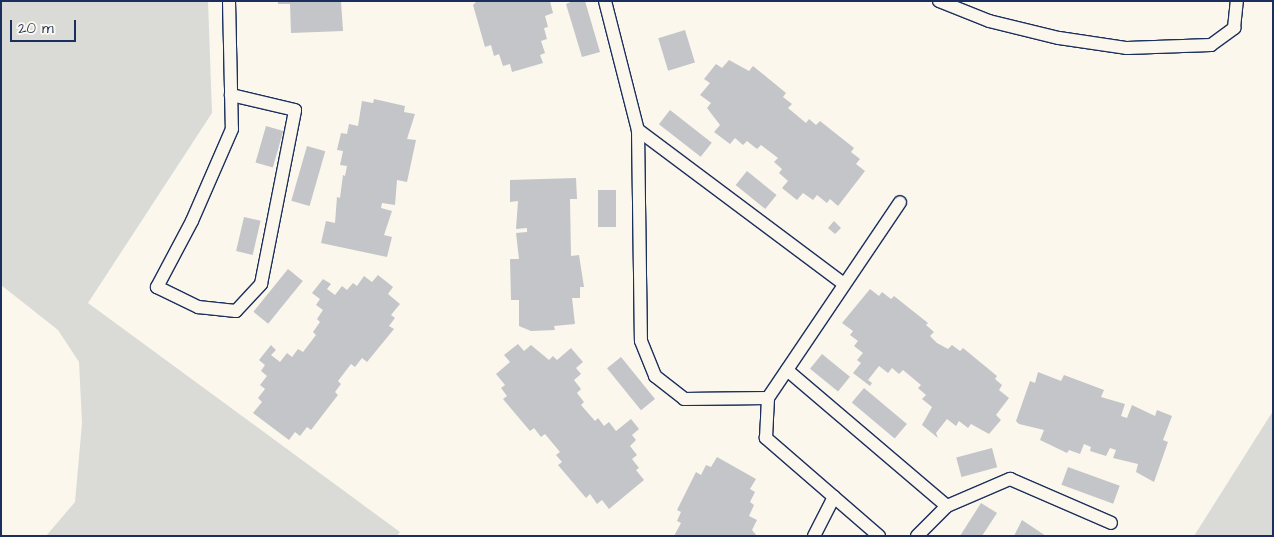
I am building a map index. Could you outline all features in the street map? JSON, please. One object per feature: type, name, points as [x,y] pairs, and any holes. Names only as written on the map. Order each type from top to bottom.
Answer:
[{"type":"lane","points":[[229,1],[232,129],[192,221],[157,287],[198,307],[236,311],[261,284],[295,110],[232,95]]},
{"type":"lane","points":[[604,1],[638,130],[641,341],[655,376],[684,399],[768,398]]},
{"type":"lane","points":[[939,1],[989,22],[1059,38],[1127,48],[1211,45],[1234,28],[1236,1]]},
{"type":"lane","points":[[638,130],[844,284]]},
{"type":"lane","points":[[879,536],[766,438],[768,398],[900,202]]},
{"type":"lane","points":[[787,370],[947,506]]},
{"type":"lane","points":[[917,536],[947,506],[1010,479],[1110,523]]},
{"type":"lane","points":[[814,536],[834,497]]},
{"type":"shaded area","points":[[1,1],[208,1],[212,113],[88,303],[400,532],[397,536],[46,536],[75,502],[82,423],[79,362],[58,330],[1,285]]},
{"type":"shaded area","points":[[1273,411],[1273,536],[1194,536]]},
{"type":"building","points":[[278,1],[341,1],[343,31],[291,33],[290,4],[278,4]]},
{"type":"building","points":[[477,1],[550,1],[553,13],[545,16],[548,27],[544,28],[547,39],[541,41],[545,53],[540,55],[543,63],[512,72],[510,64],[503,66],[499,54],[494,56],[491,45],[485,47],[473,5]]},
{"type":"building","points":[[573,1],[585,1],[600,52],[582,57],[566,4]]},
{"type":"building","points":[[685,30],[695,63],[668,71],[658,38]]},
{"type":"building","points":[[729,60],[749,71],[753,66],[786,93],[783,97],[792,104],[788,108],[806,123],[809,119],[816,125],[820,121],[854,148],[851,152],[860,159],[856,164],[865,171],[838,206],[830,199],[827,203],[817,195],[813,200],[803,193],[797,200],[782,188],[788,181],[779,173],[782,169],[774,162],[778,158],[761,145],[757,149],[747,141],[743,145],[735,138],[730,144],[714,132],[720,125],[707,108],[711,103],[700,95],[710,83],[704,79],[716,64],[722,68]]},
{"type":"building","points":[[374,99],[405,106],[404,112],[415,114],[407,139],[416,140],[407,182],[397,180],[395,205],[382,203],[381,208],[392,211],[384,235],[392,237],[387,257],[321,243],[326,221],[335,223],[337,197],[340,198],[343,175],[345,176],[347,166],[340,165],[343,151],[337,150],[341,133],[347,134],[349,124],[358,126],[362,101],[373,103]]},
{"type":"building","points":[[670,110],[712,143],[701,157],[659,124]]},
{"type":"building","points":[[266,126],[283,131],[273,167],[256,163]]},
{"type":"building","points":[[307,146],[325,151],[310,206],[291,201]]},
{"type":"building","points":[[747,171],[777,195],[765,209],[736,185]]},
{"type":"building","points":[[576,178],[577,199],[570,199],[571,256],[579,255],[584,287],[580,287],[580,298],[572,298],[575,324],[554,326],[555,330],[531,331],[519,326],[519,300],[511,300],[510,259],[519,259],[516,233],[527,232],[527,228],[516,229],[518,201],[510,202],[510,180]]},
{"type":"building","points":[[598,190],[616,190],[616,227],[598,227]]},
{"type":"building","points":[[244,217],[261,221],[253,255],[236,251]]},
{"type":"building","points":[[834,221],[841,228],[835,234],[828,228]]},
{"type":"building","points":[[288,269],[303,281],[268,324],[253,312]]},
{"type":"building","points":[[378,275],[393,287],[388,294],[400,304],[391,315],[395,318],[389,326],[394,329],[367,362],[362,358],[355,367],[351,364],[338,381],[341,384],[335,392],[338,395],[311,430],[307,427],[300,436],[295,432],[289,440],[253,413],[262,402],[258,398],[265,389],[260,385],[267,376],[261,371],[265,365],[259,360],[271,345],[276,350],[271,355],[280,362],[287,353],[292,357],[298,349],[303,352],[316,335],[313,332],[320,322],[317,319],[323,310],[316,305],[320,299],[312,293],[323,279],[331,284],[327,289],[335,295],[342,286],[347,290],[353,283],[357,286],[364,276],[372,282]]},
{"type":"building","points":[[870,289],[879,296],[882,292],[891,299],[894,296],[928,323],[926,325],[934,332],[930,336],[937,343],[948,349],[952,345],[960,351],[963,348],[997,376],[995,379],[1002,385],[999,390],[1009,398],[996,415],[1001,420],[989,434],[971,424],[968,428],[959,421],[956,426],[947,419],[936,433],[938,438],[922,425],[932,407],[922,399],[926,395],[918,388],[921,385],[903,370],[899,374],[892,368],[888,373],[879,366],[868,380],[872,383],[870,386],[853,373],[861,363],[857,360],[863,353],[854,346],[858,341],[850,335],[853,331],[842,323]]},
{"type":"building","points":[[518,344],[524,351],[531,345],[549,360],[553,356],[557,360],[571,348],[583,362],[576,368],[581,374],[574,380],[581,389],[577,393],[584,402],[581,405],[595,421],[598,418],[604,426],[609,422],[616,431],[631,419],[639,429],[632,435],[636,440],[630,446],[637,455],[632,459],[639,468],[636,470],[644,480],[609,509],[602,500],[597,504],[590,494],[586,498],[558,465],[562,462],[556,455],[560,452],[545,434],[541,437],[534,428],[530,431],[503,399],[507,396],[501,388],[505,385],[496,374],[510,362],[504,355]]},
{"type":"building","points":[[822,354],[850,377],[838,391],[810,369]]},
{"type":"building","points":[[621,357],[655,399],[641,410],[607,368]]},
{"type":"building","points":[[1038,372],[1061,381],[1064,375],[1104,390],[1101,397],[1125,404],[1121,416],[1127,418],[1132,405],[1155,416],[1157,410],[1172,416],[1163,440],[1168,442],[1154,482],[1136,472],[1138,464],[1113,458],[1116,450],[1110,448],[1106,456],[1090,451],[1091,447],[1084,444],[1080,454],[1069,450],[1067,453],[1040,440],[1044,430],[1019,424],[1016,421],[1030,381],[1035,383]]},
{"type":"building","points":[[864,388],[907,424],[895,439],[852,403]]},
{"type":"building","points":[[992,448],[997,467],[961,477],[956,458]]},
{"type":"building","points":[[717,457],[756,479],[750,489],[755,492],[750,502],[754,505],[749,516],[757,520],[752,530],[757,536],[674,536],[681,523],[677,521],[681,512],[677,510],[696,472],[701,475],[706,465],[711,467]]},
{"type":"building","points":[[1068,467],[1120,486],[1113,504],[1062,485]]},
{"type":"building","points":[[981,503],[997,513],[982,536],[960,536]]},
{"type":"building","points":[[1022,520],[1046,536],[1014,536]]}]
